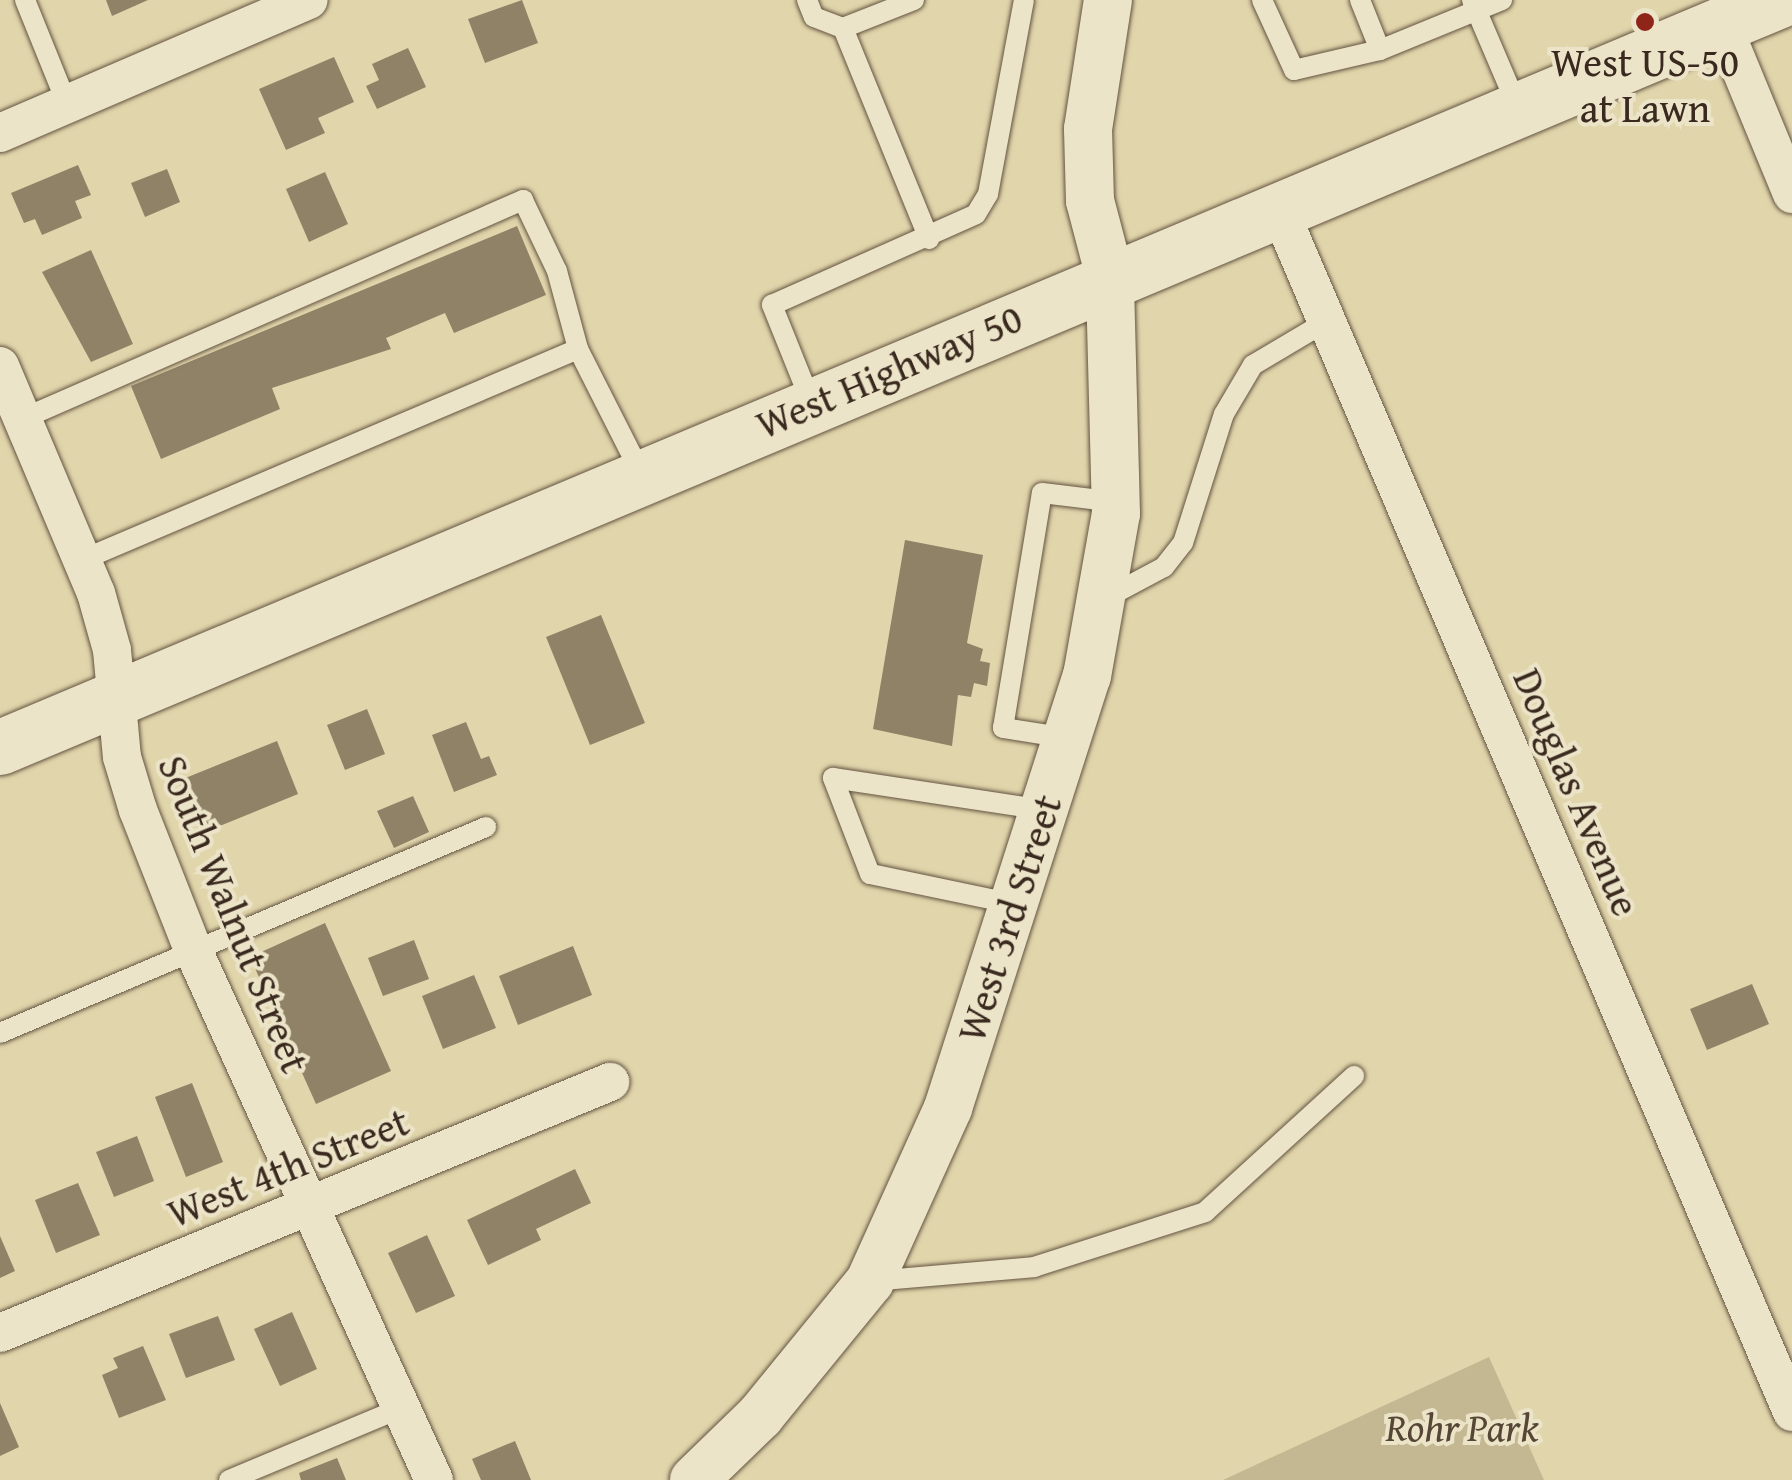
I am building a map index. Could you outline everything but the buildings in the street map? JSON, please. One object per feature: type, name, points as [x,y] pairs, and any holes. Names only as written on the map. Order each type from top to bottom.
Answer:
[{"type":"main road","name":"West Highway 50","points":[[0,747],[1278,206],[1780,0]]},
{"type":"street","points":[[0,132],[309,0]]},
{"type":"street","name":"West 3rd Street","points":[[694,1480],[760,1416],[870,1281],[948,1108],[1067,738],[1104,600],[1116,502],[1110,277],[1090,201],[1088,128],[1108,0]]},
{"type":"street","points":[[1722,24],[1792,194]]},
{"type":"street","name":"Douglas Avenue","points":[[1278,206],[1792,1412]]},
{"type":"street","name":"South Walnut Street","points":[[0,366],[82,560],[112,650],[122,757],[194,952],[434,1480]]},
{"type":"street","name":"West 4th Street","points":[[0,1333],[610,1082]]},
{"type":"lane","points":[[25,0],[67,104]]},
{"type":"lane","points":[[807,0],[814,17],[844,28],[914,0]]},
{"type":"lane","points":[[812,404],[772,305],[962,224],[988,194],[1024,0]]},
{"type":"lane","points":[[1262,0],[1294,70],[1380,50],[1474,4],[1502,0]]},
{"type":"lane","points":[[1360,0],[1380,50]]},
{"type":"lane","points":[[1474,4],[1518,108]]},
{"type":"lane","points":[[844,28],[929,238]]},
{"type":"lane","points":[[22,419],[523,200],[557,271],[578,349],[643,476]]},
{"type":"lane","points":[[1104,600],[1164,567],[1183,543],[1224,414],[1254,365],[1328,321]]},
{"type":"lane","points":[[82,560],[578,349]]},
{"type":"lane","points":[[1067,738],[1003,728],[1042,493],[1116,502]]},
{"type":"lane","points":[[1014,904],[870,874],[833,778],[1044,810]]},
{"type":"lane","points":[[0,1033],[486,827]]},
{"type":"lane","points":[[870,1281],[1034,1267],[1205,1212],[1354,1076]]},
{"type":"lane","points":[[229,1480],[401,1408]]},
{"type":"green space","name":"Rohr Park","points":[[1489,1357],[1544,1480],[1223,1480]]},
{"type":"place","name":"West US-50 at Lawn","points":[[1645,22]]}]
